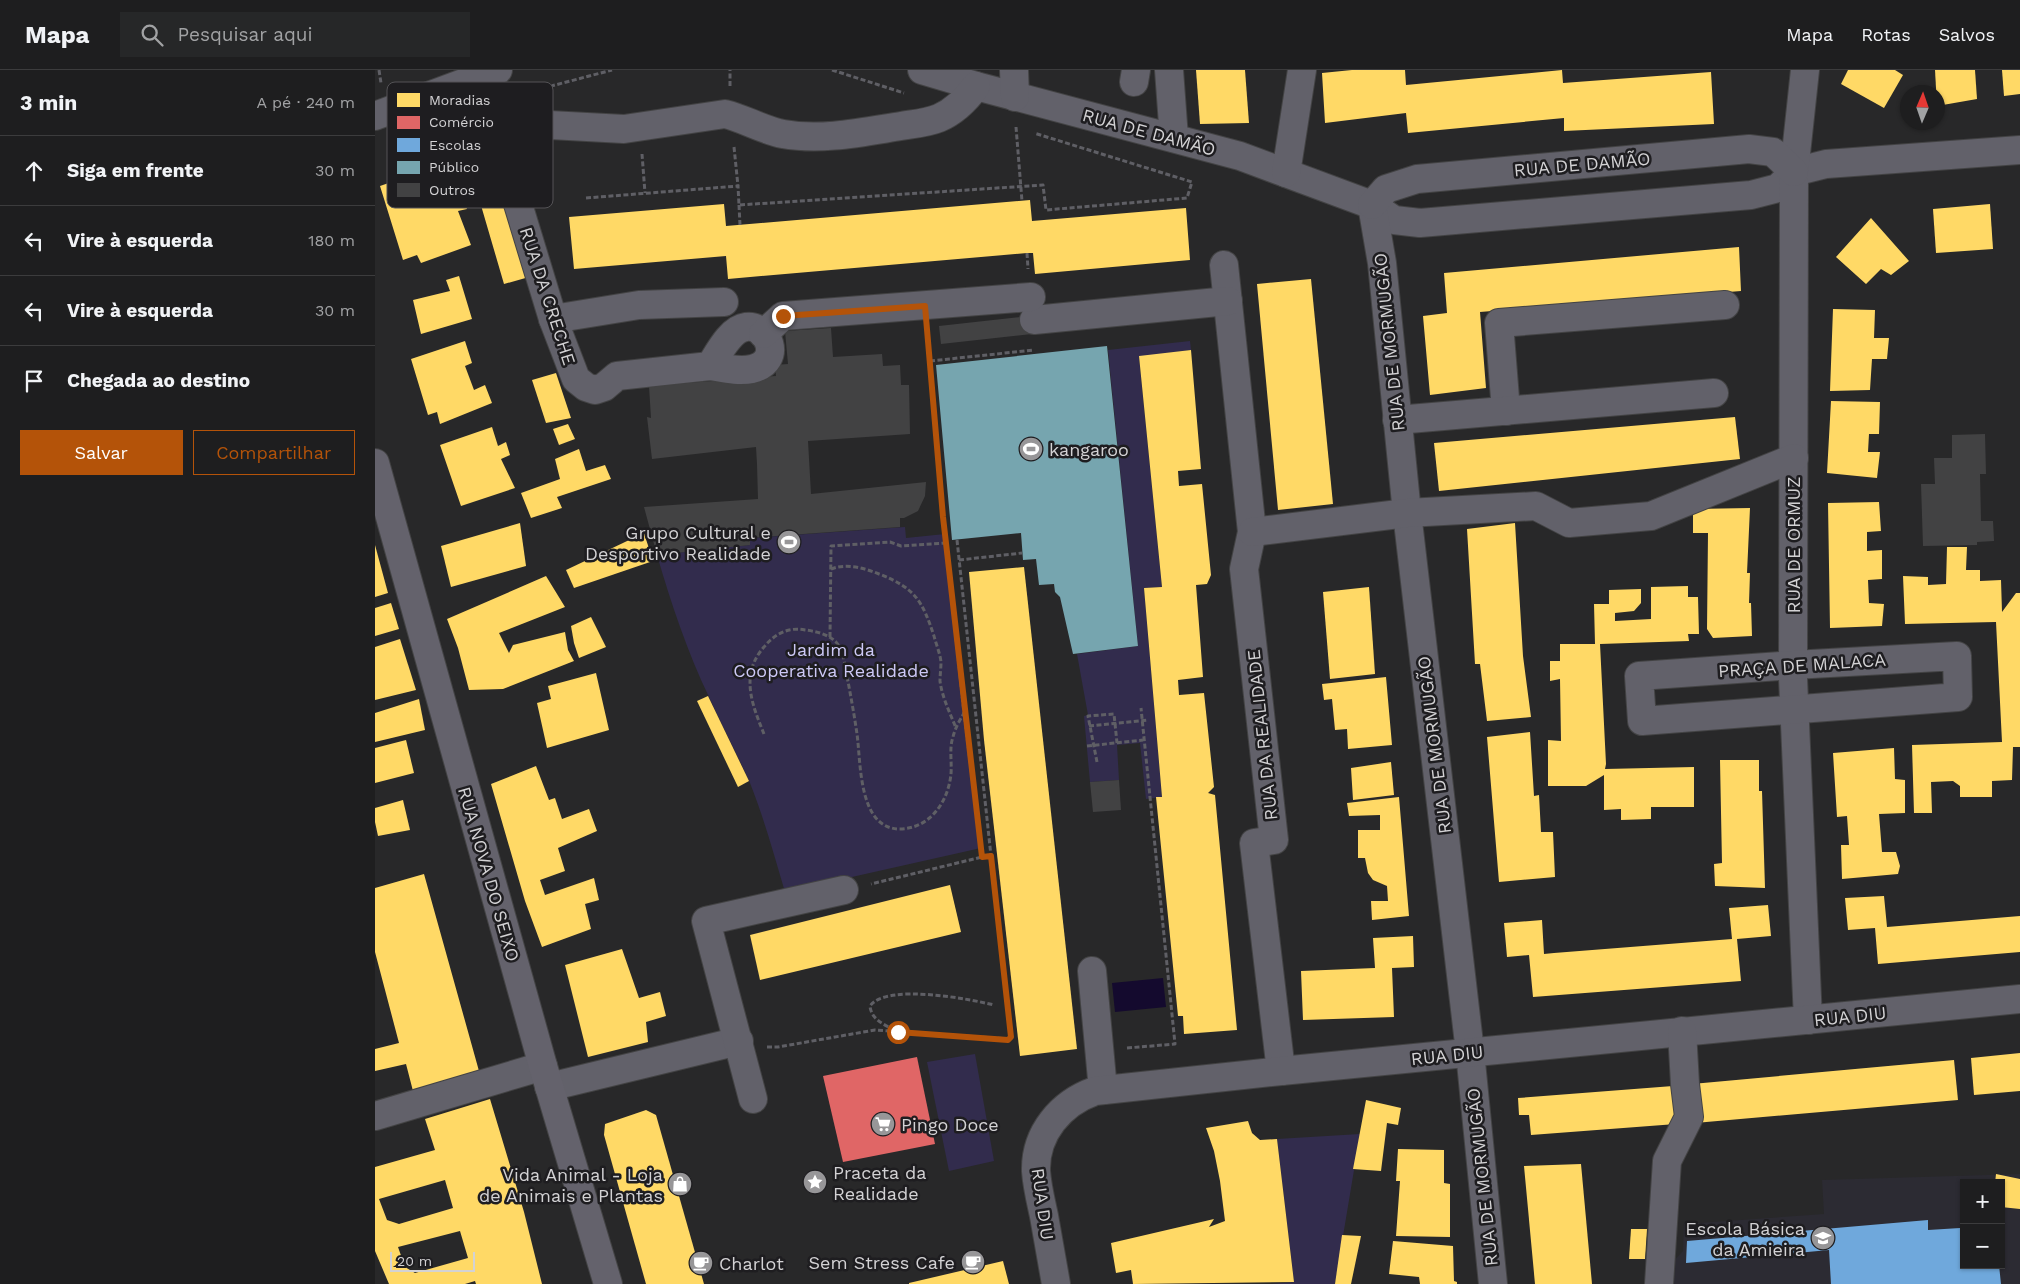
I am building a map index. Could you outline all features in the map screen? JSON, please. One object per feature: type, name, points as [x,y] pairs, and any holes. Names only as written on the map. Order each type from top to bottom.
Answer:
[{"type":"main road","name":"RUA NOVA DO SEIXO","points":[[375,463],[546,1077],[608,1284]]},
{"type":"street","name":"RUA DE DAMÃO","points":[[922,70],[1015,97],[1240,156],[1372,206],[1394,220],[1429,222],[1751,195],[1778,188],[1794,172],[1826,164],[2020,150]]},
{"type":"street","points":[[1014,70],[1015,97]]},
{"type":"street","points":[[1169,70],[1174,138]]},
{"type":"street","points":[[1286,173],[1302,70]]},
{"type":"street","name":"RUA DE ORMUZ","points":[[1805,70],[1794,172],[1793,665],[1808,1020]]},
{"type":"street","points":[[553,114],[597,129],[639,128],[714,116],[730,116],[745,119],[770,131],[819,136],[866,132],[939,118],[966,101],[976,86]]},
{"type":"street","name":"RUA DE DAMÃO","points":[[1372,206],[1387,189],[1417,179],[1749,149],[1773,152],[1794,172]]},
{"type":"street","name":"RUA DE MORMUGÃO","points":[[1372,206],[1382,263],[1407,513],[1470,1052],[1493,1284]]},
{"type":"street","name":"RUA DA CRECHE","points":[[522,208],[553,319],[576,379],[586,388],[595,390],[604,387],[617,376],[710,366],[739,370],[751,369],[762,365],[768,357],[771,348],[769,340],[763,334]]},
{"type":"street","name":"RUA DA REALIDADE","points":[[1224,265],[1252,532],[1244,569],[1274,840],[1254,843],[1281,1071]]},
{"type":"street","points":[[710,366],[735,332],[746,327],[754,328],[763,334],[783,316],[925,306],[1032,308],[1228,301]]},
{"type":"street","points":[[553,319],[639,305],[681,302],[724,302]]},
{"type":"street","points":[[1506,411],[1499,323],[1725,305]]},
{"type":"street","points":[[1397,420],[1714,393]]},
{"type":"street","points":[[1252,532],[1407,513],[1536,506],[1569,523],[1651,516],[1794,458]]},
{"type":"street","name":"PRAÇA DE MALACA","points":[[1957,656],[1958,697],[1794,710],[1642,721],[1639,676],[1957,656]]},
{"type":"street","points":[[753,1099],[706,921],[844,890]]},
{"type":"street","points":[[1092,971],[1103,1090]]},
{"type":"street","name":"RUA DIU","points":[[1056,1284],[1036,1173],[1039,1149],[1049,1126],[1066,1106],[1079,1097],[1103,1090],[1281,1071],[2020,999]]},
{"type":"street","points":[[1659,1284],[1667,1161],[1689,1117],[1682,1031]]},
{"type":"street","points":[[375,1116],[546,1077],[739,1041]]},
{"type":"path","points":[[379,70],[382,84]]},
{"type":"path","points":[[553,86],[612,70]]},
{"type":"path","points":[[730,116],[738,186],[740,225]]},
{"type":"path","points":[[639,128],[645,193]]},
{"type":"path","points":[[1016,128],[1022,201]]},
{"type":"path","points":[[739,205],[1043,184],[1047,210],[1187,198],[1192,182]]},
{"type":"path","points":[[586,198],[738,186]]},
{"type":"path","points":[[925,306],[946,543],[982,857]]},
{"type":"path","points":[[739,1041],[764,1047],[778,1047],[875,1030],[1008,1040],[1011,1038],[957,540]]},
{"type":"path","points":[[830,638],[831,546],[890,542],[901,546],[946,543]]},
{"type":"path","points":[[959,560],[1022,553]]},
{"type":"path","points":[[831,569],[843,566],[866,569],[897,581],[907,587],[915,596],[925,612],[938,649],[941,661],[940,681],[956,728]]},
{"type":"path","points":[[764,734],[752,705],[750,688],[753,666],[759,653],[773,637],[789,630],[802,629],[830,638],[841,650],[847,677],[863,790],[869,806],[881,824],[898,829],[924,823],[935,813],[943,800],[949,783],[952,738],[964,713]]},
{"type":"path","points":[[1099,1050],[1175,1044],[1141,708]]},
{"type":"path","points":[[1097,762],[1088,716],[1114,714],[1117,743]]},
{"type":"path","points":[[1089,726],[1148,720]]},
{"type":"path","points":[[1087,746],[1143,740]]},
{"type":"path","points":[[844,890],[991,856]]},
{"type":"path","points":[[898,1032],[876,1019],[870,1009],[874,1002],[890,996],[926,994],[962,997],[994,1004]]},
{"type":"shaded area","points":[[1163,978],[1166,1007],[1115,1012],[1112,983]]},
{"type":"shaded area","name":"Escola Básica da Amieira","points":[[2020,1174],[2020,1284],[1669,1284],[1670,1265],[1683,1251],[1684,1224],[1824,1214],[1822,1180]]},
{"type":"green space","points":[[1190,341],[1191,350],[1139,357],[1162,587],[1144,588],[1162,797],[1146,799],[1140,743],[1117,745],[1119,780],[1090,782],[1084,716],[1088,715],[1077,654],[1138,646],[1108,350]]},
{"type":"green space","name":"Jardim da Cooperativa Realidade","points":[[905,527],[906,538],[945,534],[981,848],[785,892],[755,796],[687,645],[657,555],[750,545],[750,538]]},
{"type":"green space","points":[[975,1054],[994,1161],[949,1171],[927,1062]]},
{"type":"green space","points":[[1360,1134],[1335,1284],[1271,1284],[1294,1282],[1277,1139]]},
{"type":"building: Moradias","points":[[1196,70],[1245,70],[1249,123],[1200,124]]},
{"type":"building: Moradias","points":[[1352,70],[1405,70],[1406,85],[1562,70],[1563,83],[1711,72],[1714,124],[1564,131],[1564,118],[1408,133],[1406,113],[1325,123],[1322,73]]},
{"type":"building: Moradias","points":[[1848,70],[1895,70],[1903,75],[1884,108],[1841,84]]},
{"type":"building: Moradias","points":[[1935,70],[1975,70],[1977,99],[1945,105],[1945,85],[1936,85]]},
{"type":"building: Moradias","points":[[2002,70],[2020,70],[2020,94],[2004,96]]},
{"type":"building: Moradias","points":[[387,184],[387,208],[467,208],[458,211],[471,245],[421,263],[417,255],[403,260],[380,186]]},
{"type":"building: Moradias","points":[[1030,200],[1032,221],[1186,208],[1190,260],[1035,274],[1033,253],[1027,253],[728,279],[726,256],[574,269],[569,217],[724,204],[726,226]]},
{"type":"building: Moradias","points":[[1990,204],[1993,249],[1936,253],[1933,209]]},
{"type":"building: Moradias","points":[[482,208],[510,208],[529,277],[504,284]]},
{"type":"building: Moradias","points":[[1871,218],[1909,261],[1891,275],[1881,269],[1866,284],[1836,257]]},
{"type":"building: Moradias","points":[[1739,247],[1741,291],[1480,312],[1486,388],[1430,395],[1423,316],[1447,313],[1444,273]]},
{"type":"building: Moradias","points":[[459,276],[472,319],[421,334],[413,300],[450,291],[446,280]]},
{"type":"building: Moradias","points":[[1311,279],[1333,504],[1278,510],[1257,284]]},
{"type":"building: Moradias","points":[[1833,309],[1875,310],[1874,338],[1889,338],[1887,359],[1872,359],[1870,390],[1830,391]]},
{"type":"building: Moradias","points":[[465,341],[472,363],[465,366],[474,390],[485,385],[492,403],[440,424],[437,412],[428,415],[411,359]]},
{"type":"building: Moradias","points":[[1191,350],[1201,469],[1178,471],[1179,486],[1202,484],[1211,575],[1207,584],[1196,585],[1203,677],[1178,680],[1179,695],[1204,693],[1214,787],[1208,793],[1215,795],[1237,1030],[1184,1034],[1183,1016],[1178,1016],[1156,797],[1162,797],[1144,588],[1162,587],[1139,356]]},
{"type":"building: Moradias","points":[[556,373],[571,418],[546,423],[532,380]]},
{"type":"building: Moradias","points":[[1831,401],[1880,402],[1879,434],[1869,434],[1868,452],[1880,452],[1877,478],[1827,473]]},
{"type":"building: Moradias","points":[[1735,417],[1740,459],[1439,491],[1434,443]]},
{"type":"building: Moradias","points":[[568,424],[575,439],[559,445],[553,429]]},
{"type":"building: Moradias","points":[[492,427],[498,446],[506,442],[510,455],[501,459],[515,488],[461,506],[440,445]]},
{"type":"building: Moradias","points":[[579,449],[586,471],[605,465],[611,479],[557,497],[562,508],[531,518],[521,493],[560,479],[555,459]]},
{"type":"building: Moradias","points":[[1879,502],[1881,531],[1867,532],[1867,551],[1882,550],[1882,579],[1868,580],[1869,603],[1884,604],[1882,626],[1830,628],[1828,503]]},
{"type":"building: Moradias","points":[[1750,508],[1747,573],[1750,573],[1749,603],[1751,603],[1752,636],[1713,638],[1707,629],[1708,533],[1693,533],[1693,509]]},
{"type":"building: Moradias","points":[[520,523],[526,566],[451,587],[441,546]]},
{"type":"building: Moradias","points":[[1515,523],[1523,656],[1531,717],[1487,721],[1480,664],[1475,664],[1467,529]]},
{"type":"building: Moradias","points":[[644,533],[653,561],[574,588],[566,570]]},
{"type":"building: Moradias","points":[[375,545],[388,593],[375,597]]},
{"type":"building: Moradias","points":[[1947,547],[1967,547],[1966,570],[1980,570],[1980,581],[2001,580],[2002,612],[2016,593],[2020,593],[2020,747],[2013,747],[2012,780],[1992,781],[1992,797],[1960,797],[1960,786],[1953,781],[1931,782],[1932,813],[1914,813],[1912,745],[2002,742],[1996,622],[1905,624],[1903,576],[1928,577],[1928,585],[1946,584]]},
{"type":"building: Moradias","points":[[1024,567],[1077,1049],[1020,1056],[984,740],[969,572]]},
{"type":"building: Moradias","points":[[546,576],[565,607],[499,633],[509,653],[513,645],[565,632],[568,650],[574,661],[503,689],[469,690],[458,648],[447,619]]},
{"type":"building: Moradias","points":[[1688,586],[1688,597],[1698,597],[1699,634],[1688,634],[1689,641],[1600,644],[1605,769],[1694,767],[1694,807],[1651,807],[1651,819],[1621,820],[1621,809],[1604,810],[1604,775],[1586,786],[1548,786],[1548,740],[1561,741],[1560,679],[1550,681],[1550,661],[1560,661],[1560,644],[1595,644],[1594,604],[1609,604],[1609,590],[1641,589],[1641,603],[1634,611],[1615,613],[1615,621],[1651,619],[1651,587]]},
{"type":"building: Moradias","points":[[1369,587],[1375,674],[1330,679],[1323,592]]},
{"type":"building: Moradias","points":[[391,603],[399,629],[375,636],[375,608]]},
{"type":"building: Moradias","points":[[591,617],[606,647],[579,658],[571,626]]},
{"type":"building: Moradias","points":[[400,639],[416,690],[375,700],[375,647]]},
{"type":"building: Moradias","points":[[596,673],[609,730],[547,748],[537,703],[551,699],[548,686]]},
{"type":"building: Moradias","points":[[1386,677],[1392,745],[1348,749],[1347,729],[1335,730],[1332,699],[1324,700],[1322,684]]},
{"type":"building: Moradias","points":[[708,696],[749,781],[738,787],[697,701]]},
{"type":"building: Moradias","points":[[419,699],[425,730],[375,742],[375,713]]},
{"type":"building: Moradias","points":[[1530,732],[1534,796],[1539,795],[1541,832],[1553,832],[1555,877],[1499,882],[1487,737]]},
{"type":"building: Moradias","points":[[406,740],[414,773],[375,783],[375,748]]},
{"type":"building: Moradias","points":[[1894,748],[1895,779],[1905,780],[1905,813],[1879,814],[1882,852],[1896,852],[1900,866],[1898,874],[1842,879],[1841,845],[1849,845],[1847,816],[1837,817],[1833,753]]},
{"type":"building: Moradias","points":[[1720,760],[1759,760],[1759,791],[1762,791],[1765,888],[1715,886],[1714,864],[1722,863]]},
{"type":"building: Moradias","points":[[1391,762],[1394,795],[1353,800],[1351,768]]},
{"type":"building: Moradias","points":[[536,766],[549,800],[555,798],[562,819],[589,809],[597,831],[558,848],[565,871],[540,880],[545,895],[594,878],[599,900],[585,904],[591,929],[542,947],[525,901],[491,784]]},
{"type":"building: Moradias","points":[[1399,797],[1409,916],[1372,920],[1371,901],[1388,901],[1387,886],[1373,880],[1368,873],[1365,858],[1358,858],[1358,830],[1380,830],[1380,815],[1349,816],[1347,803]]},
{"type":"building: Moradias","points":[[403,800],[410,830],[378,836],[375,808]]},
{"type":"building: Moradias","points":[[424,874],[479,1071],[413,1091],[406,1064],[375,1071],[375,1049],[399,1043],[375,952],[375,888]]},
{"type":"building: Moradias","points":[[950,885],[961,932],[760,980],[750,935]]},
{"type":"building: Moradias","points":[[1884,896],[1887,927],[2020,916],[2020,952],[1878,964],[1875,928],[1848,930],[1845,898]]},
{"type":"building: Moradias","points":[[1768,905],[1771,936],[1737,939],[1741,981],[1533,997],[1529,955],[1507,957],[1504,923],[1542,920],[1544,954],[1732,939],[1729,908]]},
{"type":"building: Moradias","points":[[1413,936],[1414,967],[1392,968],[1394,1017],[1303,1020],[1301,971],[1375,968],[1373,938]]},
{"type":"building: Moradias","points":[[622,949],[639,998],[660,992],[666,1016],[646,1022],[648,1042],[588,1057],[565,965]]},
{"type":"building: Moradias","points":[[2020,1053],[2020,1091],[1974,1095],[1971,1058]]},
{"type":"building: Moradias","points":[[1954,1060],[1958,1100],[1695,1123],[1692,1084]]},
{"type":"building: Moradias","points":[[1673,1086],[1676,1124],[1531,1135],[1529,1115],[1519,1115],[1518,1098]]},
{"type":"building: Moradias","points":[[490,1099],[524,1212],[542,1284],[476,1284],[475,1281],[465,1284],[389,1284],[375,1251],[375,1167],[435,1150],[425,1119]],"holes":[[[445,1180],[453,1208],[399,1224],[387,1220],[379,1199]],[[460,1231],[468,1258],[415,1273],[405,1267],[398,1247]]]},
{"type":"building: Moradias","points":[[1366,1100],[1401,1108],[1398,1125],[1387,1123],[1381,1171],[1353,1169]]},
{"type":"building: Moradias","points":[[646,1110],[656,1115],[704,1284],[646,1284],[604,1135],[605,1124]]},
{"type":"building: Moradias","points":[[1248,1121],[1252,1133],[1260,1140],[1277,1139],[1294,1282],[1133,1284],[1131,1270],[1116,1273],[1111,1243],[1214,1219],[1209,1227],[1225,1221],[1214,1151],[1206,1128]]},
{"type":"building: Moradias","points":[[1398,1149],[1444,1150],[1444,1183],[1450,1184],[1450,1237],[1396,1236],[1400,1181],[1396,1181]]},
{"type":"building: Moradias","points":[[1581,1164],[1592,1284],[1535,1284],[1524,1166]]},
{"type":"building: Moradias","points":[[1996,1174],[2020,1179],[2020,1209],[2005,1207],[2005,1179],[1995,1179]]},
{"type":"building: Moradias","points":[[1631,1229],[1647,1229],[1645,1259],[1629,1259]]},
{"type":"building: Moradias","points":[[1342,1235],[1361,1236],[1351,1284],[1335,1284]]},
{"type":"building: Moradias","points":[[1393,1241],[1453,1246],[1454,1281],[1457,1284],[1420,1284],[1419,1277],[1389,1274]]},
{"type":"building: Moradias","points":[[1003,1261],[1009,1284],[909,1284],[909,1283]]},
{"type":"building: Comércio","name":"Pingo Doce","points":[[917,1057],[935,1144],[843,1162],[823,1076]]},
{"type":"building: Escolas","points":[[1928,1220],[1928,1230],[1960,1228],[1960,1269],[1999,1269],[2001,1284],[1831,1284],[1829,1250],[1686,1263],[1687,1241]]},
{"type":"building: Público","name":"kangaroo","points":[[1107,346],[1138,646],[1073,654],[1060,597],[1055,592],[1054,584],[1039,585],[1036,559],[1023,560],[1021,533],[952,540],[936,365]]},
{"type":"building: Outros","points":[[1030,316],[1032,334],[941,344],[939,326]]},
{"type":"building: Outros","points":[[831,328],[833,357],[882,354],[883,366],[900,365],[901,385],[909,385],[910,434],[808,441],[811,494],[926,482],[925,496],[918,511],[900,518],[900,527],[750,538],[750,545],[657,555],[644,507],[758,499],[757,464],[756,447],[652,459],[647,417],[651,418],[649,386],[776,376],[775,365],[788,364],[785,331]]},
{"type":"building: Outros","points":[[1985,434],[1986,474],[1980,474],[1981,521],[1993,521],[1994,541],[1977,542],[1977,545],[1923,546],[1921,484],[1935,484],[1934,458],[1952,458],[1952,435]]},
{"type":"building: Outros","points":[[1119,780],[1121,810],[1093,812],[1090,782]]},
{"type":"place","name":"kangaroo","points":[[1031,449]]},
{"type":"place","name":"Grupo Cultural e Desportivo Realidade","points":[[789,542]]},
{"type":"place","name":"Pingo Doce","points":[[883,1124]]},
{"type":"place","name":"Praceta da Realidade","points":[[815,1182]]},
{"type":"place","name":"Vida Animal - Loja de Animais e Plantas","points":[[680,1184]]},
{"type":"place","name":"Escola Básica da Amieira","points":[[1823,1238]]},
{"type":"place","name":"Sem Stress Cafe","points":[[973,1262]]},
{"type":"place","name":"Charlot","points":[[701,1263]]},
{"type":"route","points":[[783,316],[925,306],[943,517],[964,713],[982,857],[991,856],[1011,1037],[1008,1040],[898,1032]]}]
